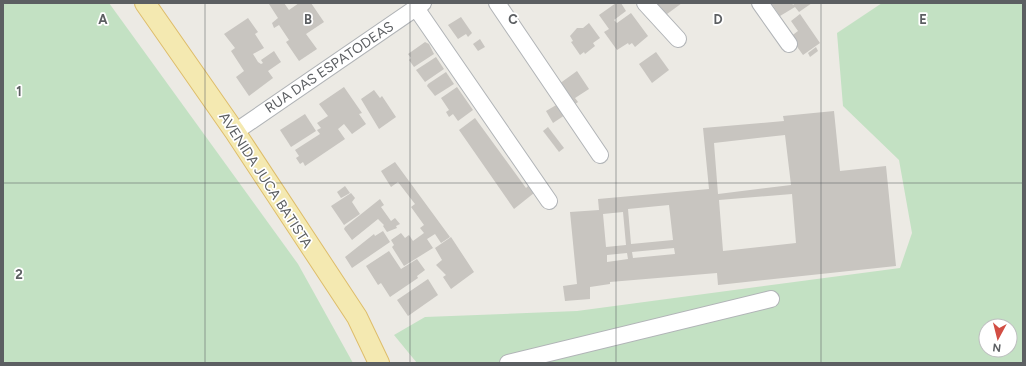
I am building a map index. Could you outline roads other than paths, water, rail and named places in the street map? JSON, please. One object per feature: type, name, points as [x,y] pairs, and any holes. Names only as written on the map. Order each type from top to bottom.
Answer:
[{"type":"main road","name":"AVENIDA JUCA BATISTA","points":[[145,3],[236,132],[357,317],[378,363]]},
{"type":"street","points":[[497,3],[600,155]]},
{"type":"street","points":[[645,3],[678,39]]},
{"type":"street","points":[[760,3],[789,44]]},
{"type":"street","name":"RUA DAS ESPATODEAS","points":[[236,132],[420,6]]},
{"type":"street","points":[[420,6],[549,201]]},
{"type":"street","points":[[508,363],[771,299]]}]
